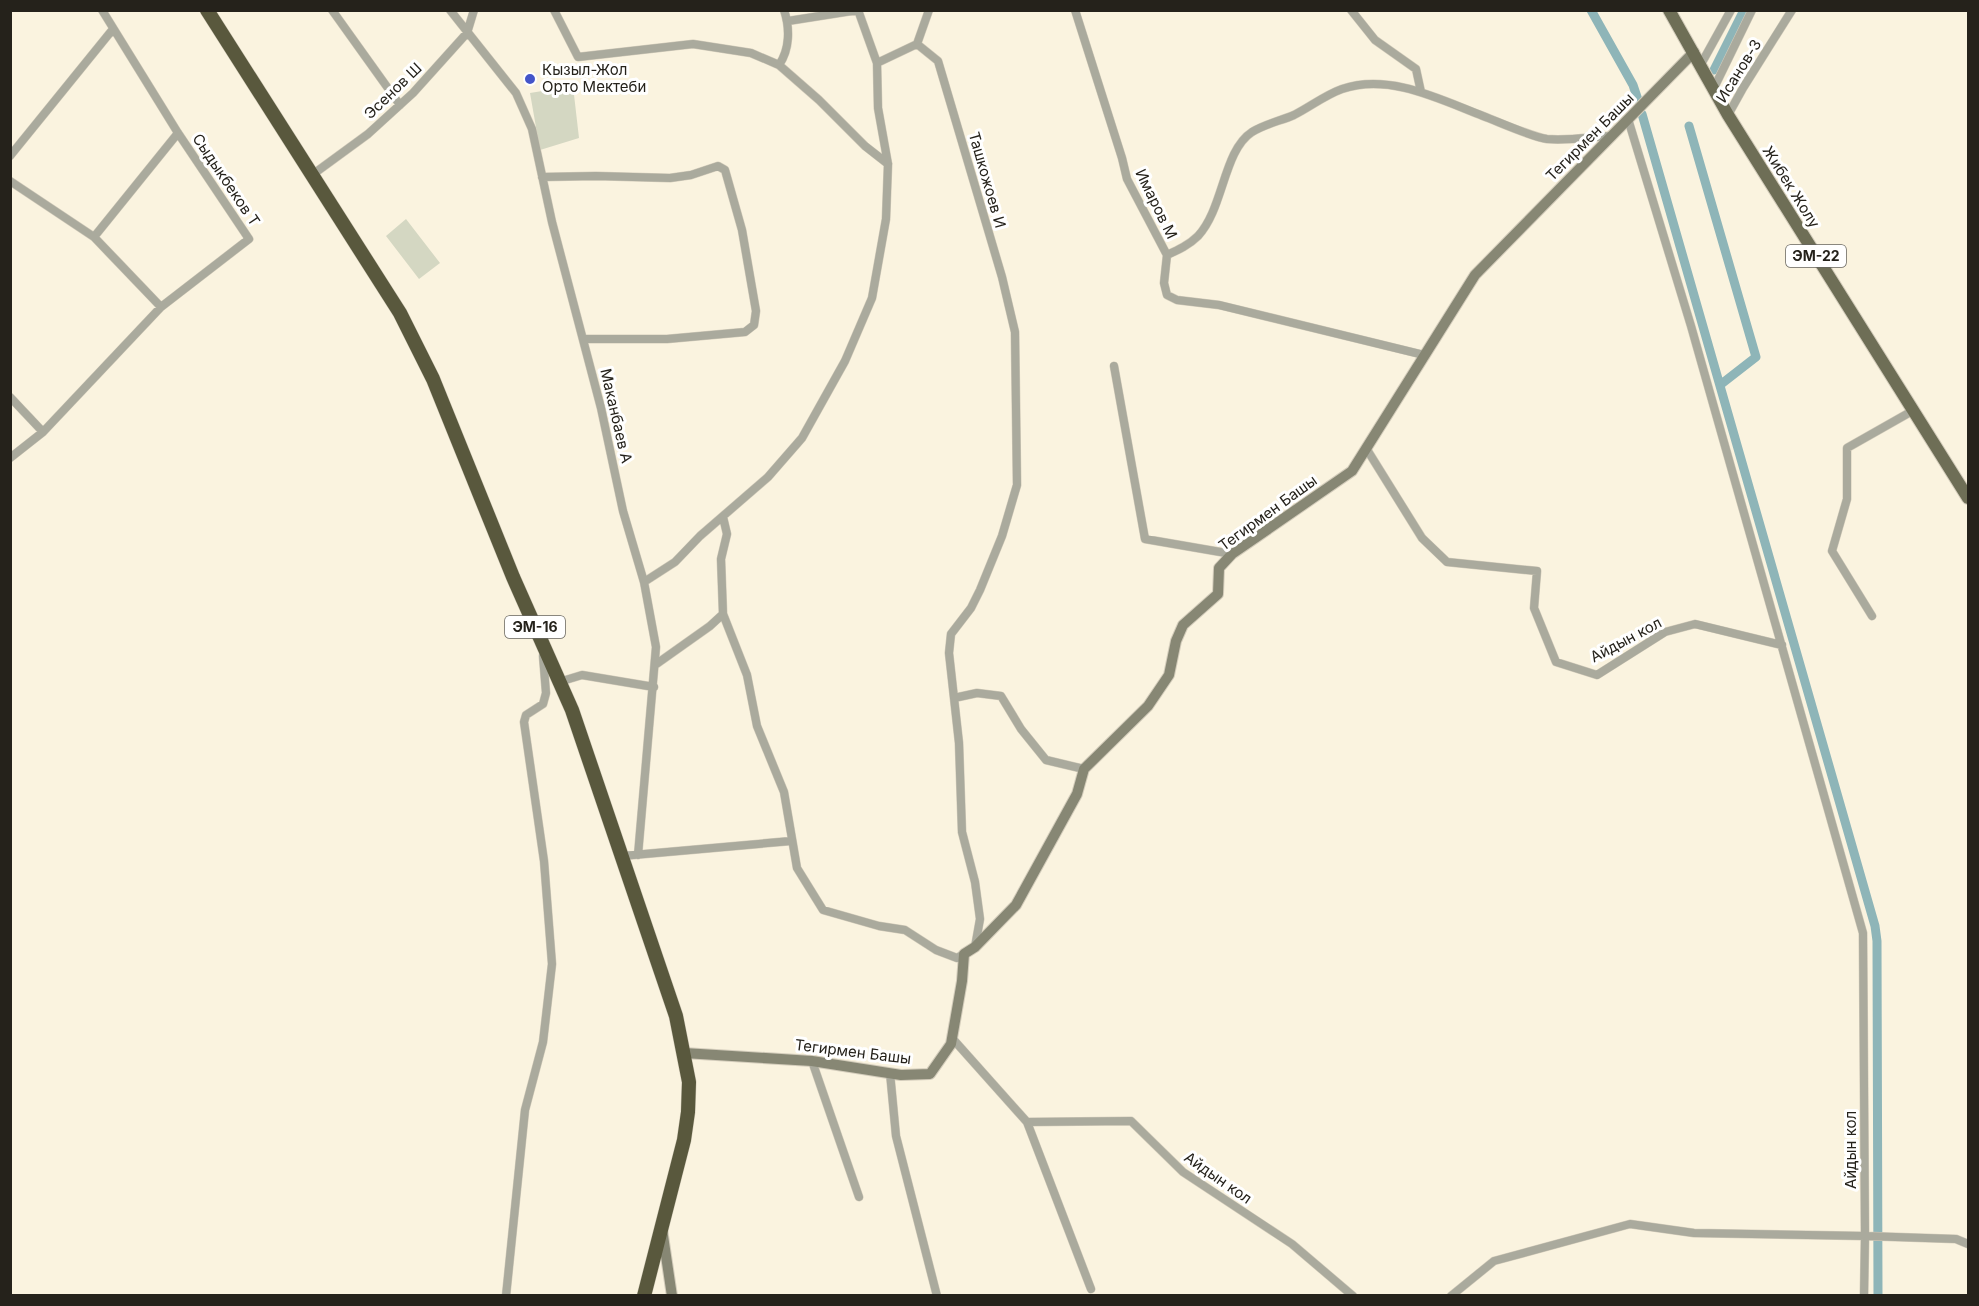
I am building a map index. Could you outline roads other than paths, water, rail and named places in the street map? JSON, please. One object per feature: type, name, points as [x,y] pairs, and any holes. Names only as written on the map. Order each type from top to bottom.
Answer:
[{"type":"highway","name":"ЭМ-16","points":[[207,10],[399,312],[433,379],[513,577],[572,710],[622,856],[676,1016],[688,1082],[688,1112],[684,1140],[644,1296]]},
{"type":"main road","name":"Жибек Жолу","points":[[1669,10],[1728,116],[1968,498]]},
{"type":"street","name":"Сыдыкбеков Т","points":[[102,10],[178,133],[249,239],[161,307]]},
{"type":"street","points":[[332,10],[400,105]]},
{"type":"street","name":"Маканбаев А","points":[[450,10],[516,93],[532,129],[552,222],[601,408],[623,511],[644,582],[656,647],[638,855]]},
{"type":"street","name":"Эсенов Ш","points":[[312,175],[368,134],[400,105],[467,33],[474,10]]},
{"type":"street","points":[[554,10],[578,57],[693,44],[751,53],[779,64],[865,146],[888,164]]},
{"type":"street","points":[[779,64],[787,53],[788,21],[784,10]]},
{"type":"street","points":[[644,582],[675,562],[700,536],[768,477],[802,438],[845,361],[872,298],[886,219],[888,164],[878,108],[877,63],[858,10],[788,21]]},
{"type":"street","points":[[877,63],[917,44],[929,10]]},
{"type":"street","name":"Имаров М","points":[[1076,10],[1127,179],[1167,255],[1164,283],[1167,295],[1177,300],[1219,305],[1424,356]]},
{"type":"street","points":[[1351,10],[1375,40],[1416,69],[1421,92]]},
{"type":"street","points":[[1700,66],[1731,10]]},
{"type":"street","points":[[1713,90],[1752,10]]},
{"type":"street","name":"Исанов-3","points":[[1728,116],[1792,10]]},
{"type":"street","points":[[10,156],[113,29]]},
{"type":"street","name":"Ташкожоев И","points":[[917,44],[938,61],[1002,277],[1015,332],[1017,485],[1002,536],[980,590],[971,608],[951,634],[949,653],[959,743],[962,832],[975,882],[980,919],[975,947]]},
{"type":"street","name":"Тегирмен Башы","points":[[684,1053],[812,1061],[901,1075],[930,1074],[951,1044],[962,981],[964,954],[975,947],[1016,905],[1077,794],[1084,769],[1148,706],[1169,675],[1176,641],[1183,625],[1218,594],[1219,568],[1232,554],[1352,471],[1474,275],[1694,52]]},
{"type":"street","points":[[1167,255],[1188,245],[1199,235],[1216,207],[1228,165],[1239,146],[1250,134],[1267,124],[1293,116],[1341,89],[1366,83],[1421,92],[1546,139],[1611,136]]},
{"type":"street","name":"Айдын кол","points":[[1628,119],[1691,326],[1863,933],[1864,1296]]},
{"type":"street","name":"Сыдыкбеков Т","points":[[94,237],[178,133]]},
{"type":"street","points":[[542,177],[670,178],[691,175],[718,166],[725,170],[742,230],[756,311],[754,325],[745,332],[667,339],[583,339]]},
{"type":"street","points":[[10,182],[94,237],[161,307],[43,432],[10,458]]},
{"type":"street","points":[[1114,366],[1145,539],[1232,554]]},
{"type":"street","points":[[10,397],[43,432]]},
{"type":"street","points":[[1872,616],[1832,550],[1848,499],[1846,448],[1914,410]]},
{"type":"street","name":"Айдын кол","points":[[1366,448],[1422,538],[1447,562],[1537,571],[1534,608],[1556,662],[1597,675],[1665,632],[1695,624],[1782,645]]},
{"type":"street","points":[[723,517],[727,534],[721,559],[723,614],[747,675],[757,726],[784,792],[797,868],[823,910],[879,926],[905,930],[936,950],[957,958],[964,954]]},
{"type":"street","points":[[655,665],[723,614]]},
{"type":"street","points":[[506,1296],[525,1110],[543,1042],[552,964],[544,861],[524,722],[526,715],[543,704],[546,693],[542,641]]},
{"type":"street","points":[[560,681],[582,675],[654,687]]},
{"type":"street","points":[[954,698],[976,693],[1001,696],[1021,729],[1046,760],[1084,769]]},
{"type":"street","points":[[622,856],[791,841]]},
{"type":"street","points":[[952,1038],[1028,1122],[1091,1289]]},
{"type":"street","points":[[812,1061],[859,1197]]},
{"type":"street","points":[[890,1073],[896,1136],[938,1296]]},
{"type":"street","name":"Айдын кол","points":[[1028,1122],[1131,1121],[1183,1172],[1292,1244],[1353,1296]]},
{"type":"street","points":[[1451,1296],[1494,1261],[1630,1224],[1694,1233],[1956,1239],[1968,1244]]},
{"type":"street","points":[[662,1226],[672,1296]]},
{"type":"waterway","points":[[1591,10],[1633,85],[1638,100]]},
{"type":"waterway","points":[[1714,70],[1744,10]]},
{"type":"waterway","points":[[1642,114],[1875,926],[1877,941],[1878,1296]]},
{"type":"waterway","points":[[1689,126],[1756,357],[1720,385]]},
{"type":"place","name":"Кызыл-Жол Орто Мектеби","points":[[530,79]]}]
